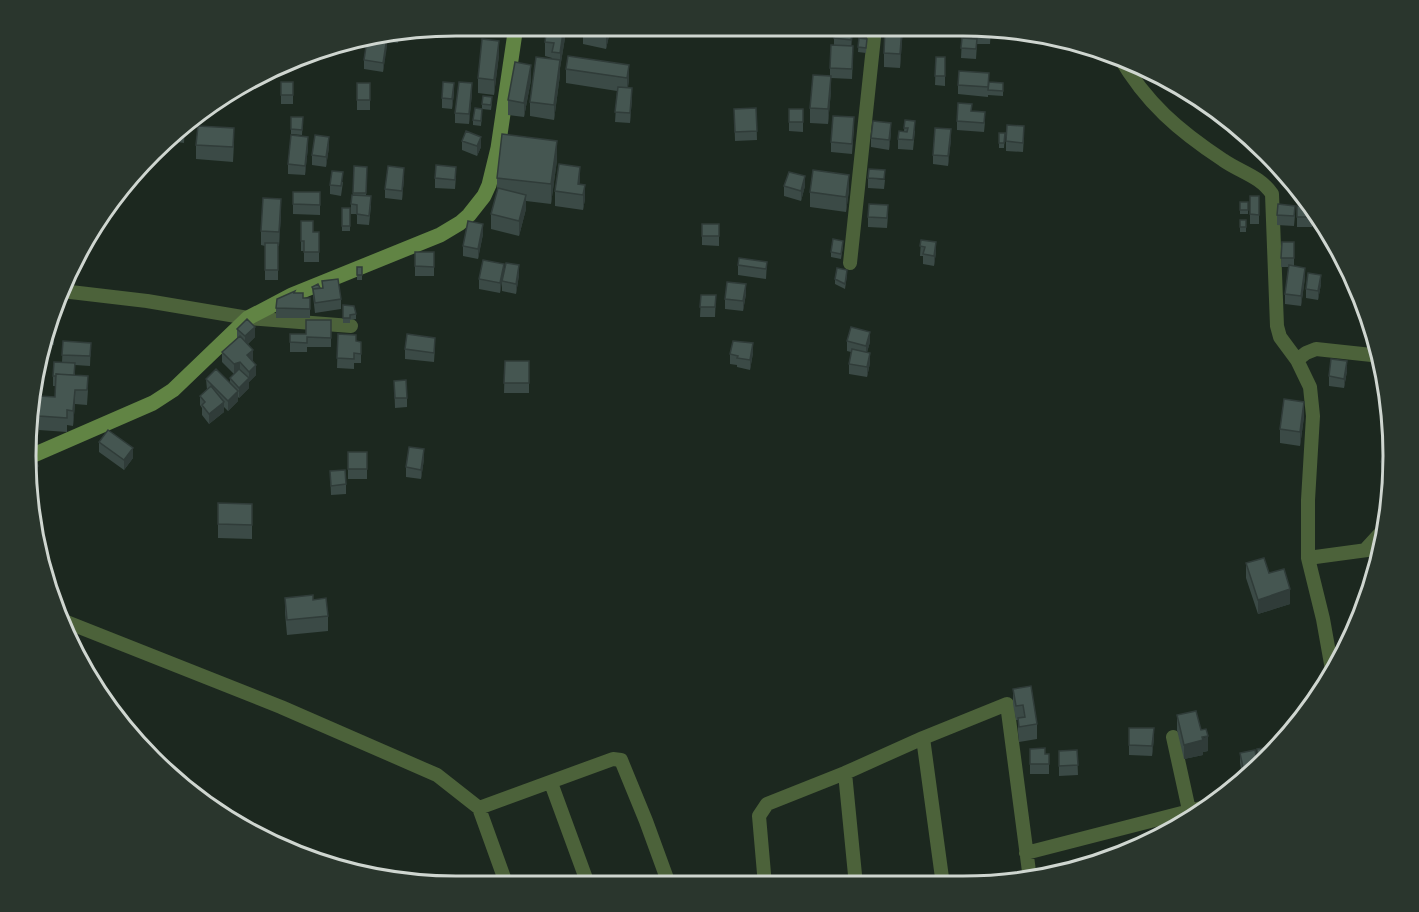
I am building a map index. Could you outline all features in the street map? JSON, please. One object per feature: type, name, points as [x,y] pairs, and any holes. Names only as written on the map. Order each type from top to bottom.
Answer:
[{"type":"main road","points":[[36,454],[164,397],[248,318],[292,295],[440,235],[460,223],[484,196],[489,185],[498,148],[515,36]]},
{"type":"street","points":[[850,263],[874,36]]},
{"type":"street","points":[[1127,69],[1168,120],[1232,166],[1259,179],[1272,194],[1277,326],[1280,337],[1297,360],[1310,387],[1313,416],[1308,500],[1308,558],[1330,660]]},
{"type":"street","points":[[69,292],[147,301],[248,318],[351,326]]},
{"type":"street","points":[[1297,360],[1316,349],[1371,355]]},
{"type":"street","points":[[1365,550],[1375,539]]},
{"type":"street","points":[[1308,558],[1373,549]]},
{"type":"street","points":[[71,624],[281,707],[437,775],[479,808],[503,876]]},
{"type":"street","points":[[764,876],[759,816],[767,804],[1007,704],[1029,870]]},
{"type":"street","points":[[1173,737],[1189,810]]},
{"type":"street","points":[[923,738],[942,876]]},
{"type":"street","points":[[479,808],[613,759],[621,760],[646,821],[663,876]]},
{"type":"street","points":[[845,773],[855,876]]},
{"type":"street","points":[[551,783],[585,876]]},
{"type":"street","points":[[1026,853],[1176,818]]},
{"type":"building","points":[[546,36],[563,36],[560,53],[552,52],[554,43],[545,42]]},
{"type":"building","points":[[834,36],[852,36],[851,40],[834,38]]},
{"type":"building","points":[[885,36],[901,36],[900,54],[884,53]]},
{"type":"building","points":[[859,38],[867,39],[866,48],[858,47]]},
{"type":"building","points":[[962,38],[977,39],[976,49],[961,48]]},
{"type":"building","points":[[482,39],[499,41],[494,80],[478,78]]},
{"type":"building","points":[[386,42],[383,63],[364,60],[366,46]]},
{"type":"building","points":[[831,45],[853,46],[852,69],[830,68]]},
{"type":"building","points":[[568,56],[629,65],[627,78],[566,69]]},
{"type":"building","points":[[536,57],[560,60],[554,105],[530,102]]},
{"type":"building","points":[[936,57],[945,57],[945,76],[935,76]]},
{"type":"building","points":[[515,62],[531,65],[524,103],[508,100]]},
{"type":"building","points":[[959,71],[989,73],[988,87],[958,85]]},
{"type":"building","points":[[813,75],[831,76],[828,109],[810,108]]},
{"type":"building","points":[[281,82],[293,82],[293,95],[281,95]]},
{"type":"building","points":[[443,82],[454,83],[452,99],[442,98]]},
{"type":"building","points":[[459,82],[472,83],[469,114],[455,113]]},
{"type":"building","points":[[989,82],[1003,83],[1003,91],[988,90]]},
{"type":"building","points":[[357,83],[370,83],[370,100],[357,100]]},
{"type":"building","points":[[618,87],[632,88],[630,113],[615,112]]},
{"type":"building","points":[[483,96],[492,97],[491,105],[482,104]]},
{"type":"building","points":[[958,103],[972,104],[971,111],[985,112],[984,123],[957,121]]},
{"type":"building","points":[[475,108],[482,109],[481,121],[473,120]]},
{"type":"building","points":[[756,108],[757,131],[735,132],[734,109]]},
{"type":"building","points":[[789,109],[803,109],[803,122],[789,122]]},
{"type":"building","points":[[833,116],[854,117],[852,144],[831,142]]},
{"type":"building","points":[[291,117],[303,117],[302,130],[291,129]]},
{"type":"building","points":[[905,120],[915,121],[913,140],[898,139],[899,131],[907,132],[908,128],[904,128]]},
{"type":"building","points":[[873,121],[891,123],[889,140],[871,138]]},
{"type":"building","points":[[1007,125],[1024,126],[1023,143],[1006,141]]},
{"type":"building","points":[[198,126],[234,128],[233,147],[196,145]]},
{"type":"building","points":[[935,128],[951,129],[948,156],[933,155]]},
{"type":"building","points":[[466,131],[481,137],[477,146],[462,141]]},
{"type":"building","points":[[999,133],[1005,133],[1004,143],[999,143]]},
{"type":"building","points":[[502,134],[557,141],[551,184],[497,178]]},
{"type":"building","points":[[291,135],[308,137],[305,166],[288,164]]},
{"type":"building","points":[[315,135],[329,137],[326,157],[312,155]]},
{"type":"building","points":[[559,164],[580,167],[578,184],[585,185],[583,195],[555,191]]},
{"type":"building","points":[[436,165],[456,167],[455,180],[435,178]]},
{"type":"building","points":[[354,166],[367,167],[366,193],[353,193]]},
{"type":"building","points":[[388,166],[404,168],[402,191],[385,189]]},
{"type":"building","points":[[869,169],[885,170],[884,179],[868,178]]},
{"type":"building","points":[[813,170],[849,175],[846,197],[810,192]]},
{"type":"building","points":[[332,171],[343,172],[341,186],[330,185]]},
{"type":"building","points":[[789,172],[805,176],[801,191],[784,186]]},
{"type":"building","points":[[498,188],[526,195],[519,221],[491,214]]},
{"type":"building","points":[[293,192],[320,192],[320,205],[293,204]]},
{"type":"building","points":[[352,195],[371,196],[369,216],[357,214],[357,205],[351,204]]},
{"type":"building","points":[[1250,196],[1259,196],[1259,215],[1250,214]]},
{"type":"building","points":[[263,198],[281,199],[279,232],[261,231]]},
{"type":"building","points":[[1240,202],[1248,202],[1248,210],[1240,210]]},
{"type":"building","points":[[869,204],[888,205],[887,218],[868,217]]},
{"type":"building","points":[[1278,204],[1295,206],[1294,216],[1277,215]]},
{"type":"building","points":[[1297,206],[1300,206],[1308,217],[1297,217]]},
{"type":"building","points":[[342,208],[350,208],[350,226],[342,226]]},
{"type":"building","points":[[1240,220],[1246,220],[1246,227],[1240,227]]},
{"type":"building","points":[[301,221],[313,221],[313,232],[319,232],[319,252],[304,252],[304,241],[301,241]]},
{"type":"building","points":[[468,221],[483,224],[478,249],[463,246]]},
{"type":"building","points":[[702,224],[719,224],[719,236],[702,236]]},
{"type":"building","points":[[833,239],[843,241],[841,254],[831,252]]},
{"type":"building","points":[[921,240],[936,242],[934,256],[923,254],[925,247],[920,246]]},
{"type":"building","points":[[1282,242],[1294,242],[1294,258],[1281,258]]},
{"type":"building","points":[[265,243],[278,243],[278,270],[265,270]]},
{"type":"building","points":[[415,252],[434,252],[434,267],[415,266]]},
{"type":"building","points":[[739,258],[767,262],[766,269],[738,265]]},
{"type":"building","points":[[483,260],[504,264],[500,283],[479,279]]},
{"type":"building","points":[[506,263],[519,265],[516,284],[502,281]]},
{"type":"building","points":[[1289,265],[1305,268],[1301,296],[1285,294]]},
{"type":"building","points":[[357,267],[362,267],[362,275],[357,275]]},
{"type":"building","points":[[837,268],[847,270],[845,284],[835,279]]},
{"type":"building","points":[[1308,273],[1321,275],[1318,291],[1306,289]]},
{"type":"building","points":[[338,279],[341,299],[315,303],[313,289],[323,288],[322,281]]},
{"type":"building","points":[[727,282],[746,284],[743,301],[725,299]]},
{"type":"building","points":[[295,291],[294,293],[303,293],[303,298],[310,298],[310,309],[276,308],[277,299]]},
{"type":"building","points":[[701,295],[716,295],[715,307],[700,307]]},
{"type":"building","points":[[343,305],[354,306],[356,314],[350,315],[350,318],[343,318]]},
{"type":"building","points":[[247,319],[255,327],[245,336],[237,329]]},
{"type":"building","points":[[306,320],[331,320],[331,338],[307,337],[307,343],[290,342],[290,334],[306,334]]},
{"type":"building","points":[[851,327],[870,332],[866,346],[847,341]]},
{"type":"building","points":[[338,334],[356,335],[356,341],[361,342],[361,354],[354,353],[354,359],[337,358]]},
{"type":"building","points":[[407,334],[435,338],[434,353],[405,349]]},
{"type":"building","points":[[240,336],[253,350],[247,355],[256,365],[249,372],[240,362],[234,364],[222,352]]},
{"type":"building","points":[[63,341],[91,343],[90,356],[62,355]]},
{"type":"building","points":[[733,341],[753,343],[750,360],[737,358],[738,356],[730,354]]},
{"type":"building","points":[[852,349],[870,353],[867,367],[849,364]]},
{"type":"building","points":[[1331,359],[1347,361],[1344,379],[1329,376]]},
{"type":"building","points":[[505,361],[529,361],[529,383],[504,383]]},
{"type":"building","points":[[54,362],[75,363],[74,375],[56,374],[53,376]]},
{"type":"building","points":[[216,369],[238,391],[228,401],[206,379]]},
{"type":"building","points":[[239,369],[249,378],[239,388],[230,378]]},
{"type":"building","points":[[56,374],[88,376],[87,390],[75,390],[73,411],[67,410],[67,418],[39,416],[41,396],[55,397]]},
{"type":"building","points":[[406,380],[407,398],[395,398],[394,381]]},
{"type":"building","points":[[211,386],[224,402],[209,414],[202,405],[205,402],[200,396]]},
{"type":"building","points":[[1284,399],[1304,402],[1300,432],[1280,429]]},
{"type":"building","points":[[108,430],[133,448],[124,460],[99,442]]},
{"type":"building","points":[[409,447],[424,449],[421,470],[406,467]]},
{"type":"building","points":[[348,452],[367,452],[367,469],[348,469]]},
{"type":"building","points":[[345,470],[346,484],[331,486],[330,471]]},
{"type":"building","points":[[218,503],[252,504],[252,525],[218,524]]},
{"type":"building","points":[[1264,558],[1269,573],[1284,569],[1290,589],[1258,600],[1246,563]]},
{"type":"building","points":[[313,595],[313,600],[326,598],[328,616],[287,620],[285,598]]},
{"type":"building","points":[[1031,686],[1037,724],[1019,727],[1018,718],[1025,717],[1023,705],[1016,706],[1013,689]]},
{"type":"building","points":[[1196,711],[1201,730],[1206,729],[1208,736],[1202,737],[1203,740],[1184,745],[1177,715]]},
{"type":"building","points":[[1129,728],[1154,728],[1152,746],[1129,745]]},
{"type":"building","points":[[1045,748],[1045,754],[1049,754],[1049,764],[1030,764],[1030,749]]},
{"type":"building","points":[[1265,748],[1258,755],[1257,749]]},
{"type":"building","points":[[1077,750],[1078,765],[1059,766],[1059,751]]},
{"type":"building","points":[[1255,750],[1256,757],[1243,769],[1240,753]]}]
